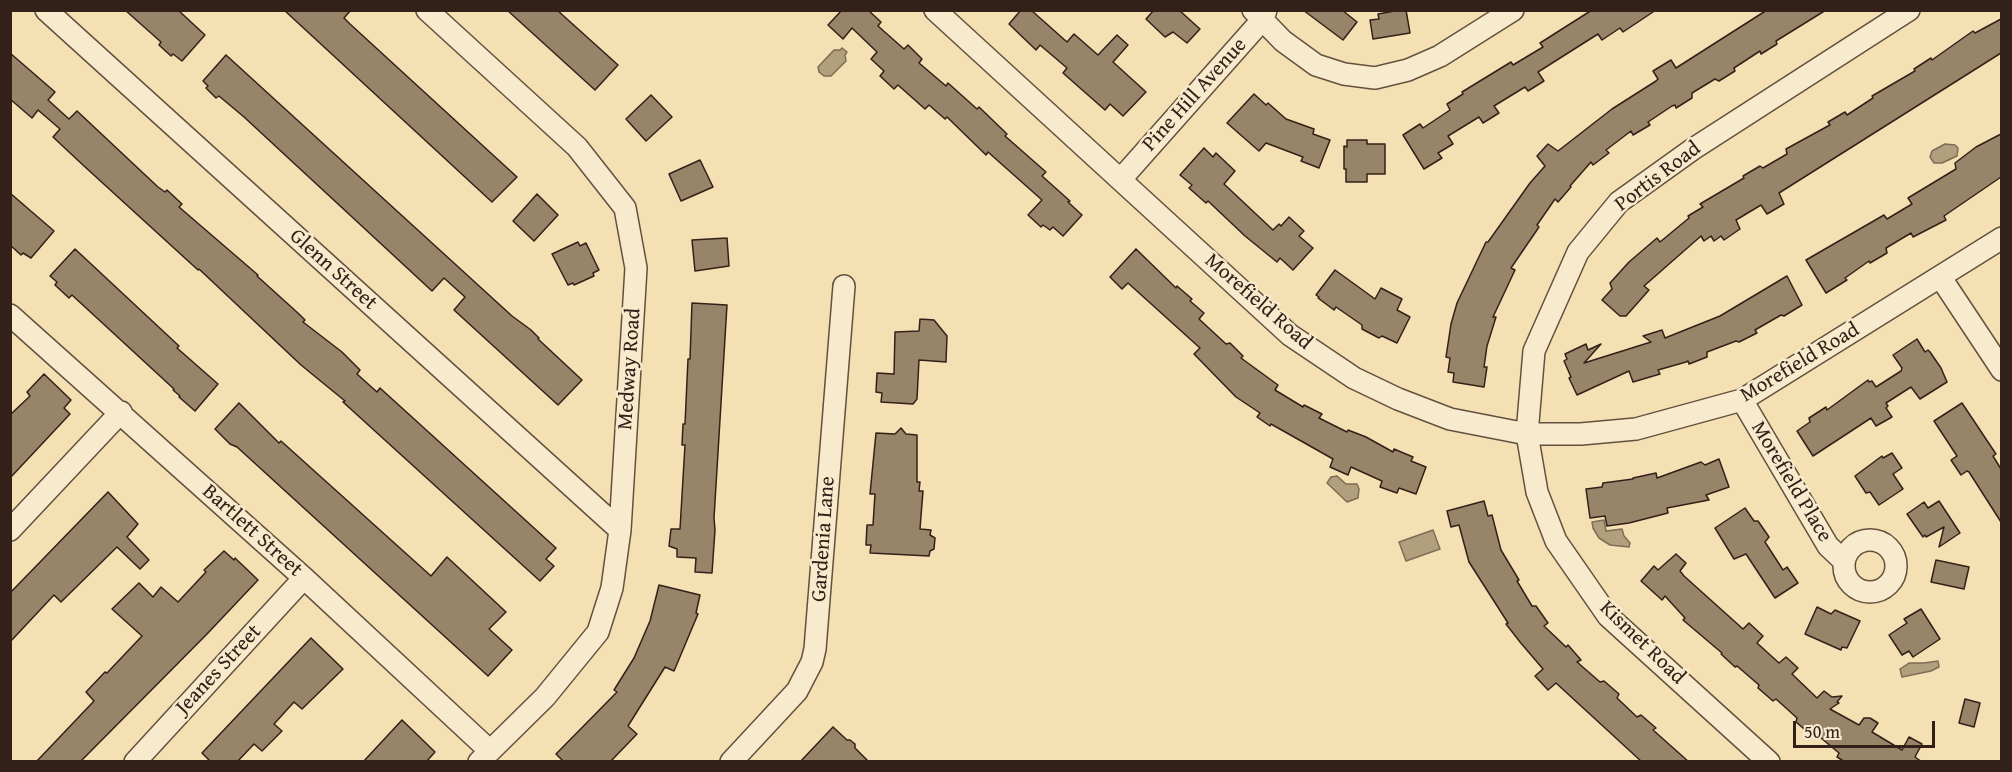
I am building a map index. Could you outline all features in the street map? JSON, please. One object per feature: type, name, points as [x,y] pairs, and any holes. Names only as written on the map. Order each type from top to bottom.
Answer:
[{"type":"street","name":"Glenn Street","points":[[46,10],[620,530]]},
{"type":"street","name":"Medway Road","points":[[427,10],[577,147],[625,208],[636,268],[620,530],[612,588],[598,632],[545,697],[484,756]]},
{"type":"street","name":"Morefield Road","points":[[935,10],[1290,335],[1354,378],[1398,399],[1450,419],[1527,434],[1581,434],[1636,429],[1742,400],[1941,278],[2001,238]]},
{"type":"street","points":[[1261,13],[1284,41],[1316,65],[1344,74],[1375,78],[1408,70],[1440,56],[1512,10]]},
{"type":"street","name":"Portis Road","points":[[1527,434],[1534,351],[1578,252],[1619,202],[1693,149],[1910,10]]},
{"type":"street","name":"Pine Hill Avenue","points":[[1121,179],[1261,13]]},
{"type":"street","points":[[1941,278],[2001,370]]},
{"type":"street","name":"Gardenia Lane","points":[[731,762],[797,691],[812,662],[815,649],[844,286]]},
{"type":"street","name":"Bartlett Street","points":[[10,315],[304,578],[484,756]]},
{"type":"street","name":"Morefield Place","points":[[1742,400],[1828,546],[1844,561]]},
{"type":"street","points":[[10,530],[121,412]]},
{"type":"street","name":"Kismet Road","points":[[1527,434],[1537,492],[1556,541],[1608,616],[1769,762]]},
{"type":"street","name":"Jeanes Street","points":[[135,762],[304,578]]},
{"type":"shaded area","points":[[842,48],[847,52],[846,61],[831,76],[824,76],[819,72],[818,67],[834,50]]},
{"type":"shaded area","points":[[1945,144],[1955,145],[1958,148],[1957,156],[1942,163],[1934,163],[1930,157],[1932,151]]},
{"type":"shaded area","points":[[1337,476],[1346,484],[1357,484],[1358,498],[1347,502],[1327,483],[1331,477]]},
{"type":"shaded area","points":[[1604,520],[1606,531],[1622,529],[1630,543],[1629,547],[1610,545],[1599,538],[1592,522]]},
{"type":"shaded area","points":[[1433,530],[1440,549],[1406,561],[1399,542]]},
{"type":"shaded area","points":[[1938,661],[1939,667],[1931,671],[1902,677],[1900,669],[1909,663]]},
{"type":"building","points":[[125,10],[178,10],[205,35],[182,61],[173,54],[171,56],[159,45],[161,42]]},
{"type":"building","points":[[284,10],[351,10],[344,18],[517,177],[492,202]]},
{"type":"building","points":[[507,10],[557,10],[618,65],[595,90]]},
{"type":"building","points":[[842,10],[868,10],[881,22],[878,26],[904,49],[908,45],[922,59],[919,63],[946,86],[948,83],[977,109],[979,107],[1007,134],[1005,136],[1046,172],[1042,176],[1082,215],[1063,236],[1053,227],[1050,230],[1043,225],[1041,227],[1028,215],[1042,200],[988,152],[986,155],[947,117],[945,119],[929,105],[925,109],[898,85],[894,89],[880,76],[884,71],[871,59],[877,52],[852,28],[843,39],[828,25]]},
{"type":"building","points":[[1021,10],[1031,10],[1067,42],[1074,34],[1098,55],[1117,35],[1128,45],[1113,62],[1146,92],[1123,116],[1110,104],[1105,110],[1063,73],[1067,68],[1040,45],[1036,50],[1009,24]]},
{"type":"building","points":[[1154,10],[1179,10],[1200,29],[1187,43],[1173,32],[1165,37],[1146,19]]},
{"type":"building","points":[[1303,10],[1342,10],[1357,22],[1343,40]]},
{"type":"building","points":[[1406,10],[1410,33],[1373,39],[1370,20],[1379,19],[1378,14]]},
{"type":"building","points":[[1592,10],[1656,10],[1623,32],[1620,28],[1602,40],[1598,34],[1538,72],[1544,81],[1528,91],[1525,87],[1494,106],[1499,113],[1483,123],[1479,117],[1448,136],[1453,144],[1438,153],[1442,158],[1424,169],[1403,135],[1420,124],[1423,128],[1450,110],[1447,104],[1463,94],[1462,92],[1511,62],[1513,65],[1543,47],[1540,43]]},
{"type":"building","points":[[1767,10],[1826,10],[1776,41],[1777,44],[1761,54],[1760,51],[1734,68],[1735,71],[1719,81],[1715,79],[1692,93],[1692,98],[1676,108],[1675,105],[1672,106],[1648,122],[1650,125],[1633,135],[1631,131],[1606,150],[1609,153],[1593,165],[1591,162],[1558,202],[1555,199],[1511,268],[1515,270],[1493,317],[1496,317],[1487,346],[1484,387],[1453,382],[1454,373],[1448,372],[1450,358],[1446,357],[1457,303],[1486,242],[1545,166],[1537,156],[1548,144],[1558,151],[1612,109],[1656,81],[1658,79],[1653,71],[1671,60],[1676,68]]},
{"type":"building","points":[[2001,19],[2001,53],[1779,193],[1784,204],[1767,214],[1761,205],[1736,220],[1740,229],[1724,240],[1721,236],[1714,241],[1711,236],[1704,241],[1701,236],[1644,286],[1649,290],[1626,316],[1620,316],[1602,300],[1612,289],[1610,283],[1629,262],[1657,238],[1660,242],[1689,218],[1688,216],[1703,207],[1700,204],[1760,166],[1763,168],[1787,154],[1786,149],[1830,125],[1828,122],[1845,112],[1847,115],[1873,98],[1872,96],[1915,71],[1914,69],[1931,58],[1932,60],[1973,31],[1975,33]]},
{"type":"building","points":[[10,53],[55,92],[48,100],[69,119],[77,111],[158,187],[165,192],[167,190],[182,204],[179,207],[258,275],[305,320],[303,322],[342,352],[360,370],[357,374],[377,392],[380,388],[556,548],[546,559],[554,566],[540,581],[53,137],[60,129],[38,110],[32,118],[10,99]]},
{"type":"building","points":[[226,55],[512,316],[531,330],[582,380],[558,405],[454,310],[465,297],[444,278],[432,291],[244,117],[219,96],[216,98],[206,88],[208,86],[203,81]]},
{"type":"building","points":[[1254,94],[1286,119],[1314,129],[1313,134],[1330,140],[1319,168],[1301,161],[1303,157],[1266,143],[1259,151],[1227,123]]},
{"type":"building","points":[[651,95],[672,117],[646,141],[626,119]]},
{"type":"building","points":[[2001,134],[2001,177],[1944,216],[1946,220],[1913,237],[1911,233],[1886,248],[1887,253],[1870,263],[1869,261],[1845,278],[1847,280],[1826,293],[1806,260],[1884,215],[1887,219],[1912,204],[1908,198],[1956,169],[1955,163],[1976,147]]},
{"type":"building","points":[[1347,140],[1367,140],[1367,144],[1385,144],[1385,174],[1367,174],[1367,182],[1346,182],[1344,146],[1347,147]]},
{"type":"building","points":[[1204,148],[1213,157],[1216,153],[1235,171],[1224,184],[1273,230],[1279,224],[1281,226],[1289,217],[1304,231],[1299,236],[1313,248],[1293,270],[1280,258],[1277,262],[1208,201],[1206,203],[1189,188],[1192,185],[1180,175]]},
{"type":"building","points":[[700,160],[713,187],[681,201],[669,174]]},
{"type":"building","points":[[10,193],[54,231],[31,258],[23,253],[21,255],[10,245]]},
{"type":"building","points":[[537,194],[558,215],[534,241],[513,221]]},
{"type":"building","points":[[727,238],[729,266],[695,271],[692,240]]},
{"type":"building","points":[[578,242],[580,246],[586,243],[599,270],[593,273],[594,276],[574,285],[573,283],[568,285],[552,254]]},
{"type":"building","points":[[75,249],[179,346],[177,348],[218,384],[195,411],[72,295],[69,298],[55,285],[57,282],[50,276]]},
{"type":"building","points":[[1136,249],[1176,288],[1177,286],[1192,299],[1190,301],[1204,313],[1199,319],[1226,344],[1230,343],[1243,356],[1241,358],[1278,385],[1275,390],[1303,407],[1304,405],[1322,414],[1319,418],[1347,432],[1348,430],[1366,437],[1393,452],[1394,449],[1413,457],[1411,461],[1426,467],[1416,494],[1399,488],[1397,493],[1380,487],[1382,481],[1351,467],[1348,475],[1330,467],[1333,459],[1257,417],[1260,413],[1236,397],[1194,354],[1200,348],[1128,283],[1122,289],[1110,277]]},
{"type":"building","points":[[1335,270],[1375,299],[1381,288],[1402,299],[1397,310],[1410,317],[1397,343],[1382,336],[1379,338],[1362,329],[1362,325],[1336,307],[1334,310],[1318,298],[1316,295]]},
{"type":"building","points":[[1787,276],[1802,305],[1755,330],[1757,333],[1739,342],[1736,341],[1707,352],[1707,357],[1689,364],[1688,361],[1658,370],[1660,374],[1633,382],[1629,371],[1577,395],[1564,361],[1567,359],[1565,354],[1586,344],[1588,350],[1601,344],[1584,363],[1651,342],[1643,336],[1662,330],[1665,338],[1720,316]]},
{"type":"building","points":[[692,303],[727,305],[712,573],[695,572],[696,558],[677,557],[677,549],[669,546],[671,529],[680,529],[685,445],[682,445],[683,424],[685,424],[688,359],[690,359]]},
{"type":"building","points":[[920,319],[934,320],[947,336],[946,362],[919,360],[917,399],[913,404],[881,402],[882,393],[876,392],[877,373],[894,374],[895,332],[919,331]]},
{"type":"building","points":[[1917,339],[1925,352],[1928,350],[1930,352],[1947,382],[1920,399],[1911,387],[1886,403],[1888,406],[1886,408],[1892,417],[1876,426],[1871,418],[1813,456],[1797,431],[1810,422],[1809,418],[1826,407],[1827,410],[1868,380],[1872,381],[1876,387],[1901,371],[1902,368],[1893,355]]},
{"type":"building","points":[[44,374],[71,400],[64,408],[70,414],[10,478],[10,415],[30,396],[27,392]]},
{"type":"building","points":[[239,403],[279,443],[281,441],[431,576],[447,557],[506,612],[489,629],[512,650],[488,676],[215,429]]},
{"type":"building","points":[[1962,403],[1996,454],[1993,456],[2001,469],[2001,522],[1969,472],[1961,475],[1951,460],[1957,456],[1934,421]]},
{"type":"building","points":[[901,428],[906,434],[917,435],[917,482],[920,482],[919,491],[923,491],[920,529],[931,530],[930,535],[935,538],[934,549],[930,551],[929,556],[870,553],[871,545],[866,545],[867,525],[873,525],[875,494],[870,494],[876,433],[895,434]]},
{"type":"building","points":[[1892,453],[1902,468],[1893,474],[1903,489],[1879,505],[1870,492],[1866,493],[1855,476],[1882,456],[1883,458]]},
{"type":"building","points":[[1719,459],[1729,487],[1706,495],[1709,500],[1667,508],[1668,513],[1629,523],[1607,526],[1605,516],[1590,518],[1586,489],[1602,487],[1603,483],[1656,473],[1657,478],[1701,462],[1705,465]]},
{"type":"building","points":[[108,492],[138,524],[127,537],[149,560],[140,569],[117,547],[61,602],[54,595],[10,642],[10,593]]},
{"type":"building","points":[[1484,501],[1488,516],[1492,515],[1501,550],[1532,606],[1536,606],[1548,623],[1544,626],[1566,647],[1568,645],[1581,660],[1577,662],[1600,682],[1604,681],[1619,694],[1617,698],[1637,717],[1641,715],[1656,728],[1653,730],[1689,762],[1642,762],[1556,683],[1548,690],[1535,676],[1543,669],[1506,624],[1508,623],[1469,562],[1459,525],[1451,527],[1447,511]]},
{"type":"building","points":[[1939,501],[1960,533],[1939,547],[1944,527],[1923,537],[1907,514],[1924,502],[1928,508]]},
{"type":"building","points":[[1745,508],[1769,537],[1765,542],[1783,570],[1787,567],[1798,583],[1775,598],[1746,554],[1734,559],[1715,528]]},
{"type":"building","points":[[224,551],[234,560],[235,558],[258,580],[80,762],[36,762],[94,701],[86,692],[142,636],[112,609],[139,583],[153,597],[161,587],[178,602],[206,572],[204,570]]},
{"type":"building","points":[[1676,554],[1686,563],[1680,571],[1684,576],[1743,629],[1749,623],[1763,636],[1757,643],[1779,663],[1786,657],[1798,668],[1792,674],[1817,698],[1824,691],[1832,697],[1842,696],[1837,702],[1839,703],[1830,709],[1859,725],[1864,718],[1870,718],[1878,723],[1872,732],[1902,750],[1909,737],[1922,744],[1915,757],[1922,762],[1845,762],[1837,757],[1839,753],[1815,733],[1811,735],[1796,722],[1797,718],[1776,699],[1773,701],[1758,688],[1759,685],[1737,666],[1735,667],[1683,620],[1685,618],[1665,596],[1662,600],[1641,581],[1654,566],[1658,570]]},
{"type":"building","points":[[1936,560],[1969,567],[1964,589],[1931,582]]},
{"type":"building","points":[[659,585],[700,595],[696,613],[698,614],[674,671],[665,667],[628,726],[637,734],[610,762],[564,762],[556,754],[617,692],[614,690],[634,658],[650,621]]},
{"type":"building","points":[[1817,607],[1831,614],[1835,610],[1860,621],[1847,648],[1842,647],[1841,650],[1805,634]]},
{"type":"building","points":[[1921,609],[1940,639],[1913,657],[1909,651],[1902,655],[1889,635],[1907,623],[1904,619]]},
{"type":"building","points":[[311,638],[343,669],[302,709],[294,702],[274,724],[282,731],[262,751],[254,744],[237,762],[211,762],[202,753]]},
{"type":"building","points":[[1965,699],[1980,703],[1974,727],[1959,723]]},
{"type":"building","points":[[402,720],[435,752],[426,762],[363,762]]},
{"type":"building","points":[[833,727],[855,744],[855,748],[869,762],[800,762]]}]
